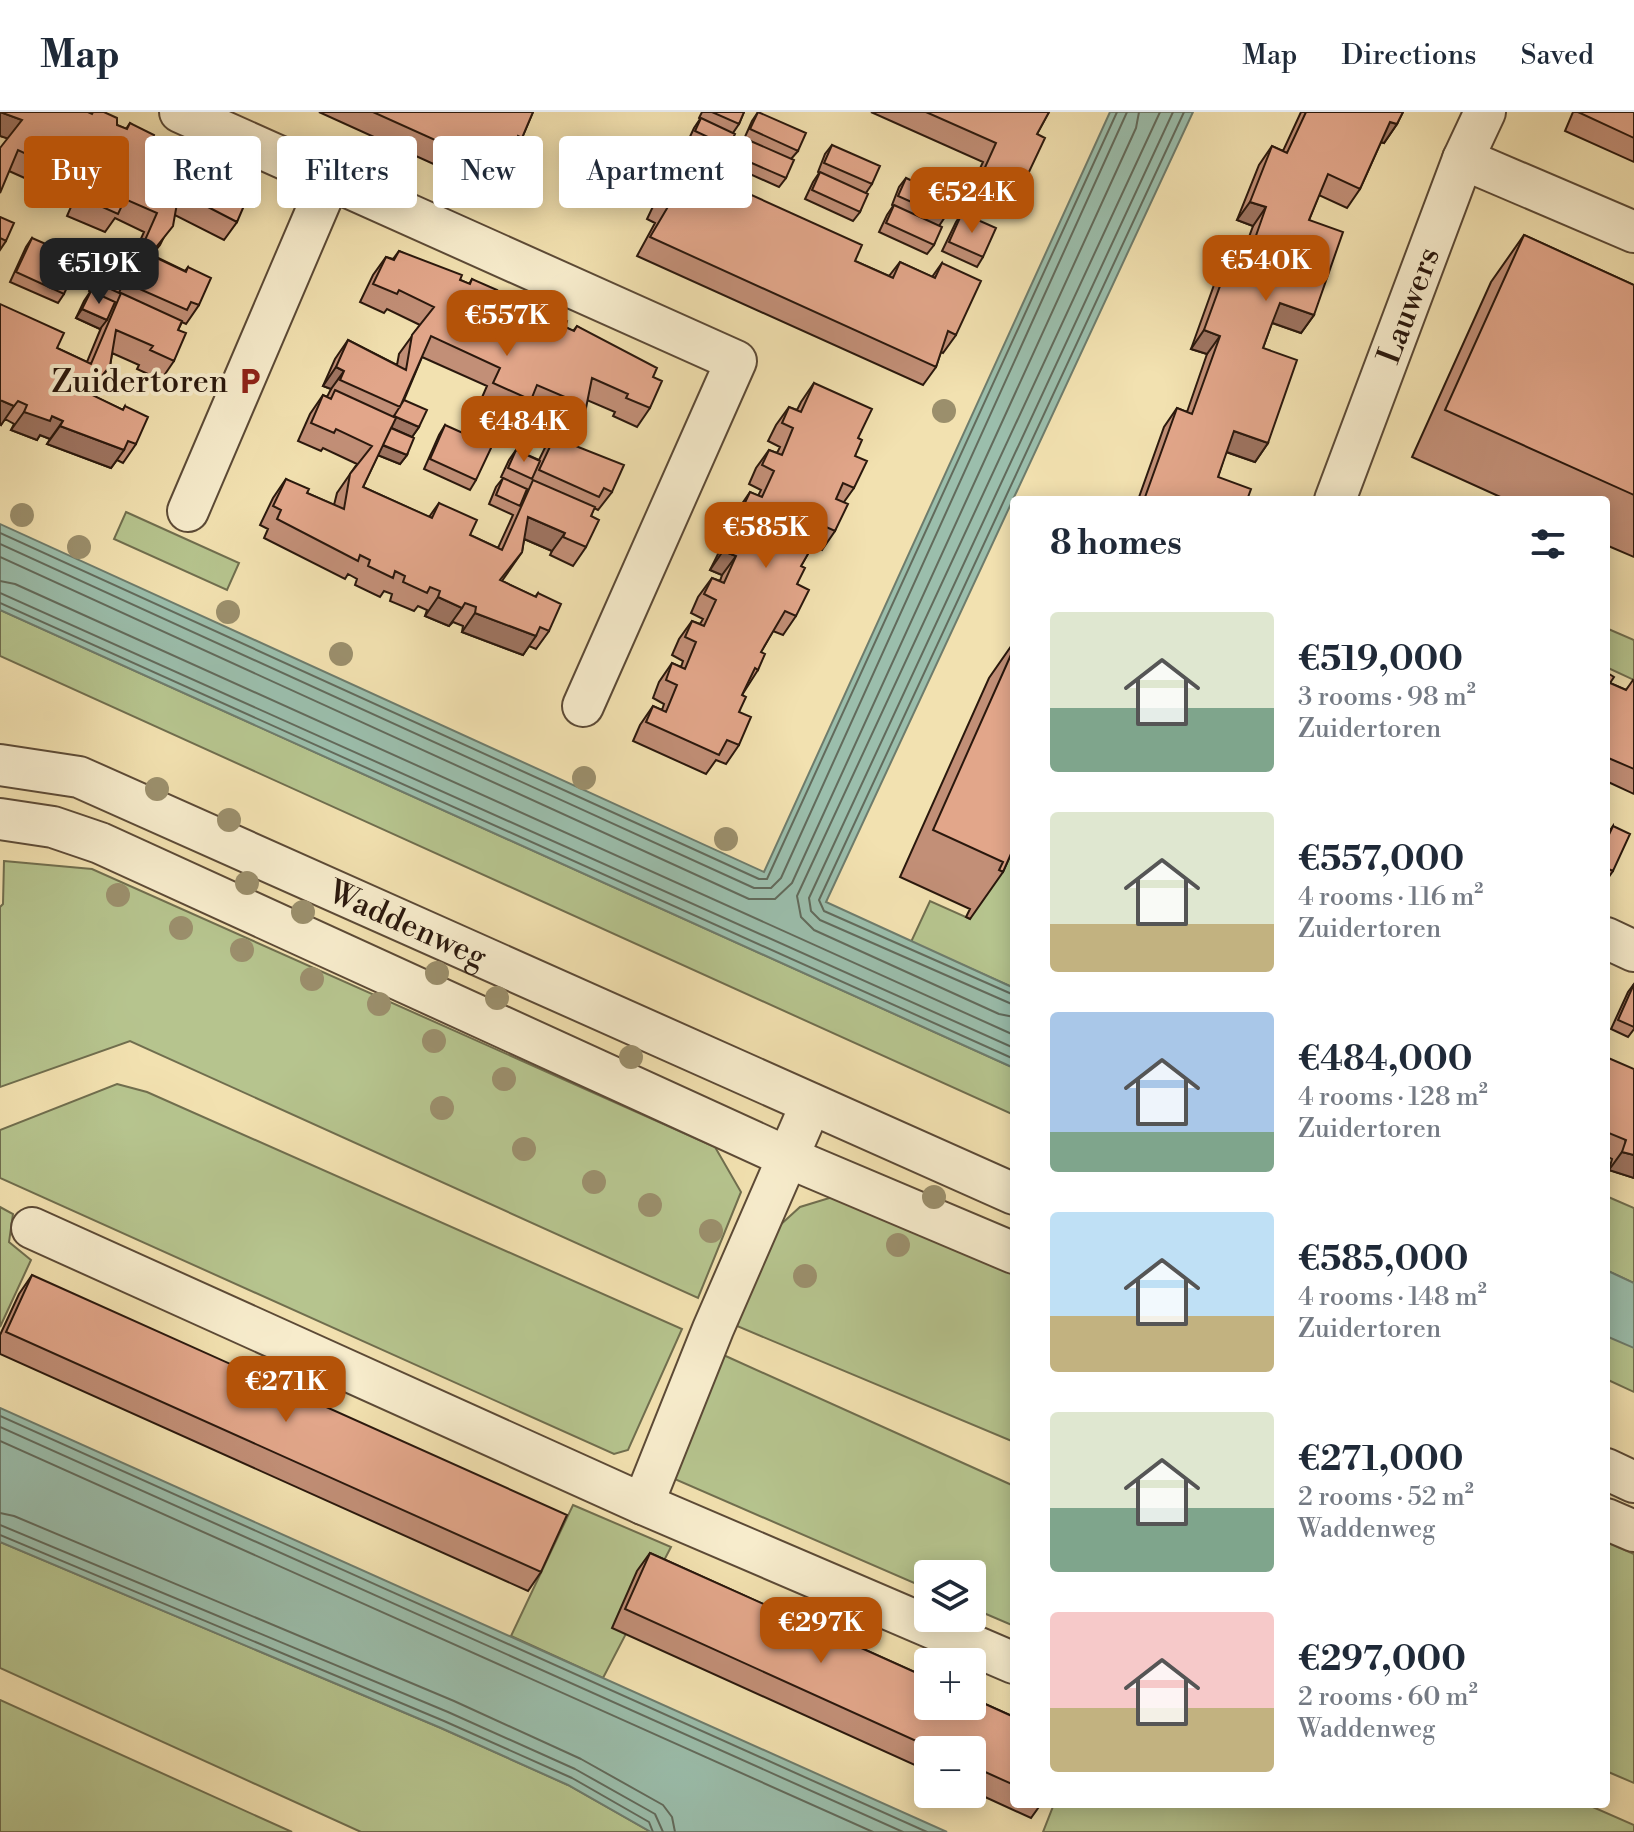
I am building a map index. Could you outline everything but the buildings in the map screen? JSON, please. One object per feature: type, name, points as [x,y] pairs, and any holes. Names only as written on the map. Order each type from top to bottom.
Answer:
[{"type":"street","points":[[180,112],[277,155]]},
{"type":"street","name":"Lauwers","points":[[1337,496],[1463,159],[1485,112]]},
{"type":"street","points":[[1463,159],[1634,232]]},
{"type":"street","points":[[188,511],[318,208]]},
{"type":"street","points":[[395,208],[736,361],[583,706]]},
{"type":"street","name":"Waddenweg","points":[[0,765],[79,777],[1010,1192]]},
{"type":"street","name":"Waddenweg","points":[[0,819],[53,827],[100,843],[787,1157],[1010,1251]]},
{"type":"street","points":[[1610,940],[1634,951]]},
{"type":"street","points":[[643,1504],[811,1104]]},
{"type":"street","points":[[32,1228],[643,1504],[1010,1661]]},
{"type":"street","points":[[1610,1471],[1634,1482]]},
{"type":"street","points":[[1610,1521],[1634,1531]]},
{"type":"green space","points":[[126,512],[239,563],[227,590],[114,539]]},
{"type":"green space","points":[[0,610],[1010,1066],[1010,1113],[0,656]]},
{"type":"green space","points":[[1610,630],[1634,640],[1634,680],[1610,669]]},
{"type":"green space","points":[[1003,847],[1010,851],[1010,986],[911,942],[930,901],[970,919]]},
{"type":"green space","points":[[4,861],[92,869],[715,1147],[741,1192],[698,1298],[130,1041],[0,1087],[0,907],[3,904]]},
{"type":"green space","points":[[117,1084],[147,1092],[682,1329],[628,1450],[614,1454],[0,1178],[0,1130]]},
{"type":"green space","points":[[839,1195],[1010,1272],[1010,1440],[737,1326],[768,1236],[800,1207]]},
{"type":"green space","points":[[1610,1198],[1634,1208],[1634,1283],[1610,1272]]},
{"type":"green space","points":[[0,1207],[13,1214],[9,1242],[31,1260],[0,1327]]},
{"type":"green space","points":[[1610,1337],[1634,1347],[1634,1392],[1610,1381]]},
{"type":"green space","points":[[719,1353],[1010,1484],[1010,1624],[986,1614],[986,1560],[914,1560],[914,1583],[670,1477]]},
{"type":"green space","points":[[573,1505],[671,1547],[603,1678],[511,1636]]},
{"type":"green space","points":[[0,1542],[441,1728],[568,1785],[651,1832],[361,1832],[0,1668]]},
{"type":"green space","points":[[1610,1544],[1634,1554],[1634,1783],[1610,1773]]},
{"type":"green space","points":[[0,1700],[292,1832],[0,1832]]},
{"type":"green space","points":[[1052,1808],[1595,1808],[1634,1825],[1634,1832],[1043,1832]]},
{"type":"water","points":[[1110,112],[1193,112],[1015,496],[1010,496],[1010,506],[826,902],[1010,986],[1010,1066],[0,610],[0,524],[764,872]]},
{"type":"water","points":[[1610,1272],[1634,1283],[1634,1348],[1610,1338]]},
{"type":"water","points":[[0,1408],[947,1832],[651,1832],[568,1785],[441,1728],[0,1542]]},
{"type":"place","name":"Zuidertoren","points":[[250,381]]}]
